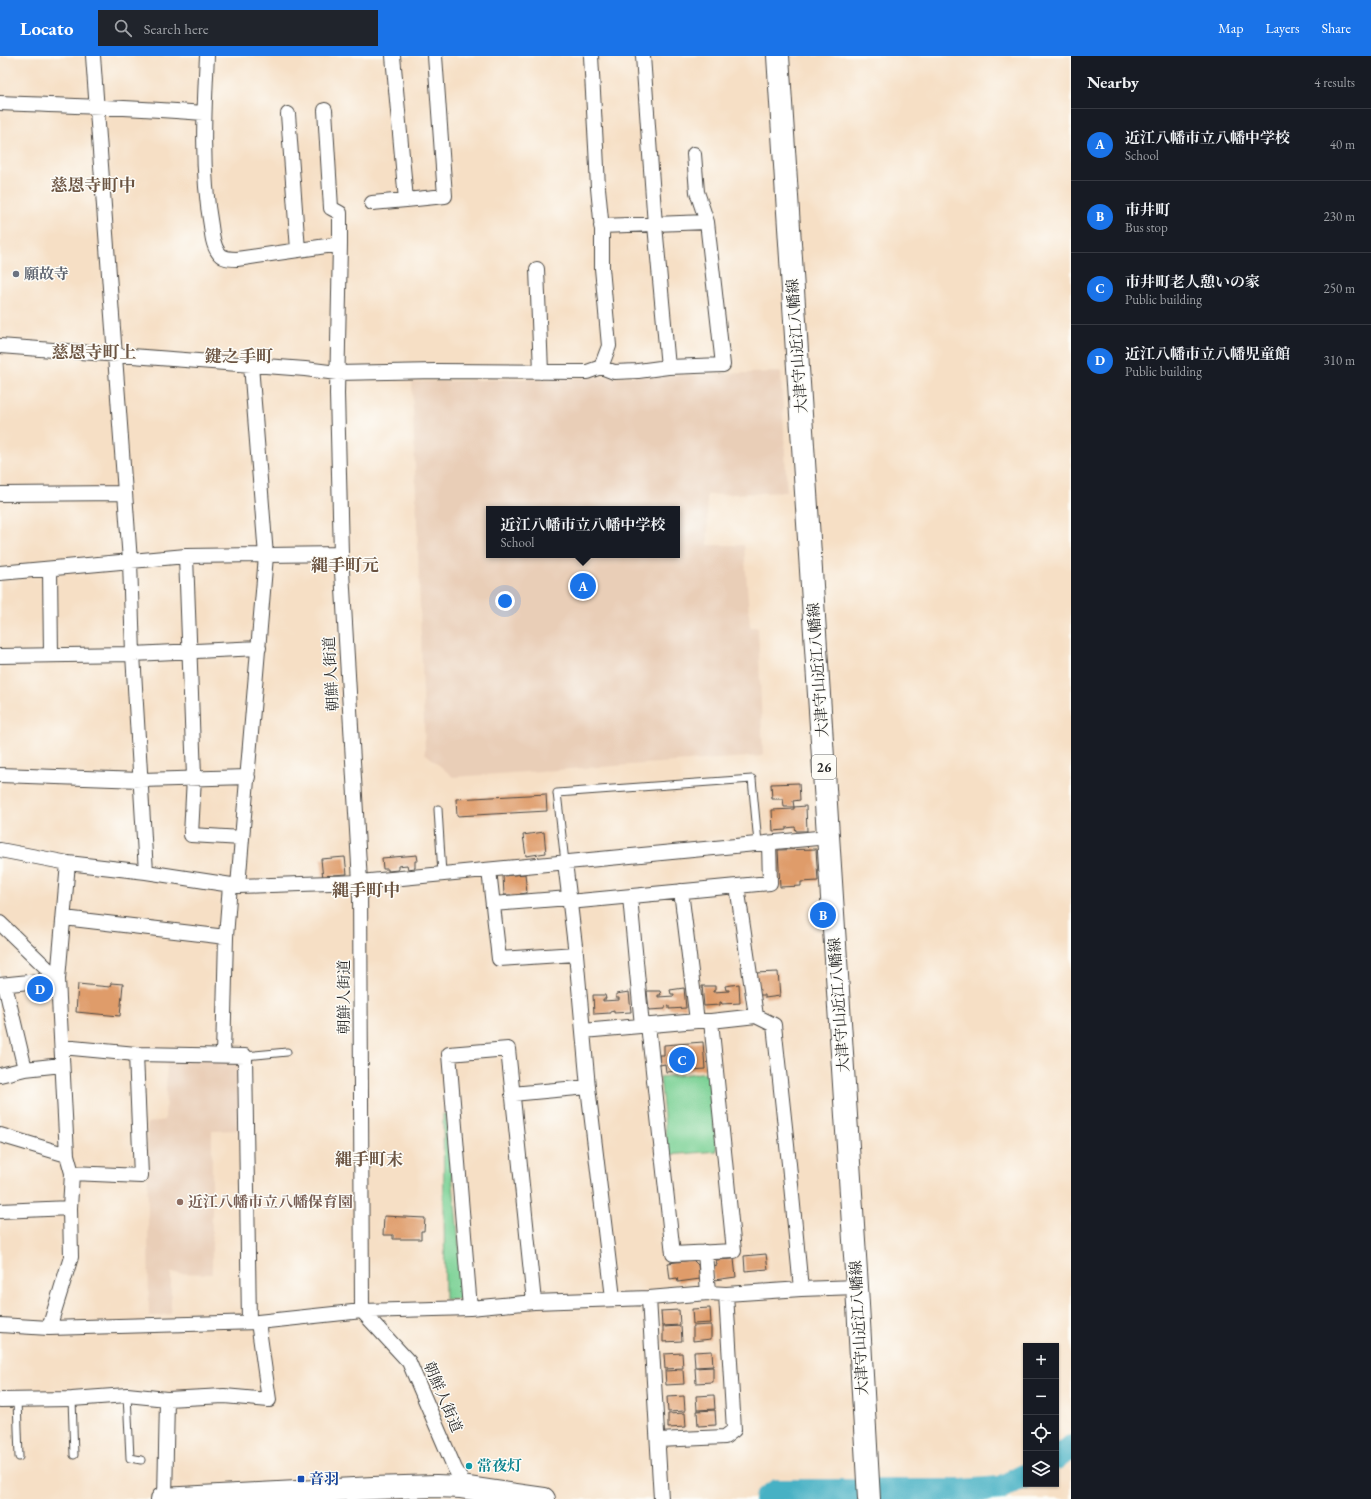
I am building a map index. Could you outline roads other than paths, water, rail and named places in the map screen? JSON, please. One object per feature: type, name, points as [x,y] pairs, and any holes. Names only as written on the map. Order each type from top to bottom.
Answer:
[{"type":"main road","name":"大津守山近江八幡線","points":[[778,56],[857,1287],[868,1492]]},
{"type":"main road","points":[[164,1499],[373,1493],[461,1487],[544,1499]]},
{"type":"street","points":[[93,56],[130,561],[133,654],[146,872]]},
{"type":"street","points":[[207,56],[204,114],[207,205],[214,244],[218,254],[227,259],[237,259],[340,244]]},
{"type":"street","points":[[393,56],[406,200]]},
{"type":"street","points":[[372,203],[445,196],[434,56]]},
{"type":"street","points":[[591,56],[602,268],[609,346],[601,367]]},
{"type":"street","points":[[643,56],[655,225],[668,367]]},
{"type":"street","points":[[0,103],[97,108],[156,109],[204,114]]},
{"type":"street","name":"朝鮮人街道","points":[[326,110],[331,208],[340,213],[337,373],[341,554],[360,882],[362,1311],[409,1362],[455,1469],[460,1477],[461,1487]]},
{"type":"street","points":[[288,114],[298,250]]},
{"type":"street","points":[[0,346],[305,368],[337,373],[436,371],[587,372],[601,367],[614,372],[638,371],[668,367],[723,365],[707,222],[697,192],[694,154]]},
{"type":"street","points":[[601,226],[707,222]]},
{"type":"street","points":[[537,269],[541,372]]},
{"type":"street","points":[[222,1056],[226,937],[242,838],[266,556],[251,365]]},
{"type":"street","points":[[0,494],[125,493]]},
{"type":"street","points":[[0,573],[186,556],[341,554]]},
{"type":"street","points":[[186,556],[194,778],[191,835],[242,838]]},
{"type":"street","points":[[50,569],[51,655]]},
{"type":"street","points":[[0,656],[133,654],[259,648]]},
{"type":"street","points":[[0,775],[141,780],[248,777]]},
{"type":"street","points":[[0,850],[68,863],[146,872],[234,885],[360,882],[828,837]]},
{"type":"street","points":[[493,904],[630,896],[770,883],[764,843]]},
{"type":"street","points":[[565,862],[576,954],[588,1087],[613,1298]]},
{"type":"street","points":[[49,1328],[70,1257],[72,1173],[67,1155],[58,979],[68,863]]},
{"type":"street","points":[[489,870],[499,959],[576,954]]},
{"type":"street","points":[[736,886],[756,1016]]},
{"type":"street","points":[[681,891],[697,1021]]},
{"type":"street","points":[[630,896],[673,1254],[734,1251],[711,1022]]},
{"type":"street","points":[[64,918],[226,937]]},
{"type":"street","points":[[0,923],[58,979]]},
{"type":"street","points":[[25,1069],[2,985],[58,979]]},
{"type":"street","points":[[583,1031],[697,1021],[711,1022],[756,1016],[774,1025],[801,1289]]},
{"type":"street","points":[[0,1400],[72,1399],[128,1395],[167,1399],[224,1396],[269,1400],[254,1322],[245,1056],[136,1054],[62,1047]]},
{"type":"street","points":[[470,1308],[449,1054],[508,1050],[534,1302]]},
{"type":"street","points":[[72,1173],[142,1176],[136,1054]]},
{"type":"street","points":[[0,1075],[25,1069],[62,1065]]},
{"type":"street","points":[[512,1094],[588,1087]]},
{"type":"street","points":[[0,1135],[67,1155]]},
{"type":"street","points":[[0,1211],[70,1208]]},
{"type":"street","points":[[705,1252],[708,1293]]},
{"type":"street","points":[[0,1325],[49,1328],[254,1322],[362,1311],[470,1308],[534,1302],[613,1298],[649,1298],[708,1293],[726,1294],[857,1287]]},
{"type":"street","points":[[658,1440],[725,1437],[734,1430],[726,1294]]},
{"type":"street","points":[[649,1298],[661,1499]]},
{"type":"street","points":[[164,1499],[167,1399]]},
{"type":"lane","points":[[565,862],[557,793],[752,779],[764,843]]},
{"type":"lane","points":[[438,809],[442,874]]},
{"type":"lane","points":[[245,1056],[287,1052]]},
{"type":"lane","points":[[128,1395],[130,1458],[140,1460]]},
{"type":"lane","points":[[72,1399],[74,1455]]},
{"type":"lane","points":[[17,1400],[19,1458]]},
{"type":"waterway","points":[[1059,1456],[1071,1447]]},
{"type":"waterway","points":[[766,1499],[777,1491],[963,1491],[1000,1488],[1023,1476]]},
{"type":"place","name":"願故寺","points":[[16,274]]},
{"type":"place","name":"近江八幡市立八幡中学校","points":[[583,586]]},
{"type":"place","name":"市井町","points":[[823,915]]},
{"type":"place","name":"近江八幡市立八幡児童館","points":[[40,989]]},
{"type":"place","name":"市井町老人憩いの家","points":[[682,1060]]},
{"type":"place","name":"近江八幡市立八幡保育園","points":[[180,1202]]},
{"type":"place","name":"常夜灯","points":[[469,1466]]},
{"type":"place","name":"音羽","points":[[301,1479]]},
{"type":"district","name":"慈恩寺町中","points":[[93,185]]},
{"type":"district","name":"慈恩寺町上","points":[[94,352]]},
{"type":"district","name":"鍵之手町","points":[[239,356]]},
{"type":"district","name":"縄手町元","points":[[345,565]]},
{"type":"district","name":"縄手町中","points":[[366,890]]},
{"type":"district","name":"縄手町末","points":[[369,1159]]}]
